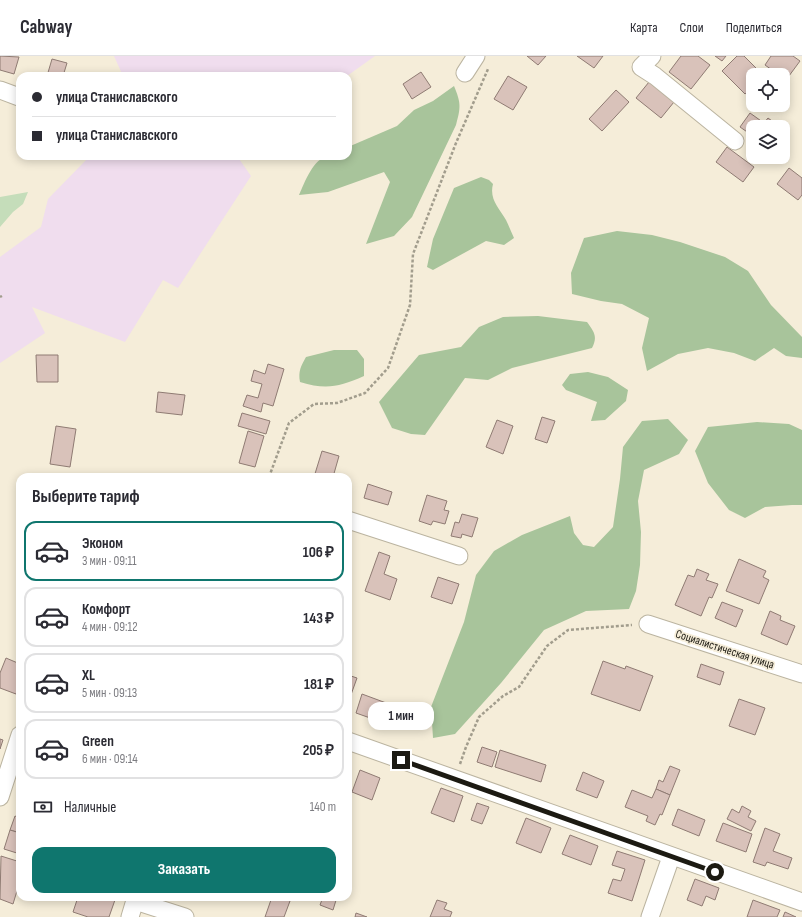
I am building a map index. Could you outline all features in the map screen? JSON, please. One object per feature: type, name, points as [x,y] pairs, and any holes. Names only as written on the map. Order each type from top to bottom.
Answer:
[{"type":"street","points":[[465,74],[476,56]]},
{"type":"street","points":[[652,56],[641,67],[655,76],[734,141]]},
{"type":"street","points":[[0,90],[16,96]]},
{"type":"street","points":[[352,521],[459,556]]},
{"type":"street","name":"Социалистическая улица","points":[[648,624],[802,674]]},
{"type":"street","points":[[352,742],[671,857],[802,902]]},
{"type":"street","points":[[0,797],[16,747]]},
{"type":"street","points":[[650,917],[671,857]]},
{"type":"street","points":[[130,917],[134,901]]},
{"type":"street","points":[[141,901],[185,917]]},
{"type":"path","points":[[270,473],[289,423],[314,404],[338,403],[365,392],[388,368],[410,305],[413,254],[456,144],[491,63]]},
{"type":"path","points":[[455,779],[466,747],[479,717],[503,696],[519,686],[547,646],[568,630],[648,624]]},
{"type":"shaded area","points":[[114,56],[375,56],[352,72],[121,72]]},
{"type":"shaded area","points":[[86,160],[240,160],[251,176],[178,288],[163,280],[125,342],[32,307],[45,333],[0,363],[0,257],[41,227],[48,199]]},
{"type":"green space","points":[[454,86],[460,105],[456,125],[412,217],[394,236],[366,244],[390,182],[384,172],[328,192],[299,195],[310,171],[318,161],[352,160],[352,145],[397,126],[414,110],[433,101]]},
{"type":"green space","points":[[481,177],[489,180],[493,184],[492,194],[514,238],[504,245],[486,241],[433,270],[427,267],[433,239],[454,188]]},
{"type":"green space","points":[[28,192],[23,204],[13,212],[0,227],[0,197]]},
{"type":"green space","points":[[617,231],[652,235],[680,242],[725,257],[748,271],[771,305],[802,337],[802,358],[786,356],[774,348],[755,361],[734,353],[708,348],[678,354],[647,371],[642,348],[649,318],[622,304],[572,294],[571,273],[584,238]]},
{"type":"green space","points":[[538,316],[587,322],[595,337],[592,348],[512,368],[488,380],[465,378],[425,435],[411,434],[392,428],[379,402],[419,355],[461,347],[479,327],[503,317]]},
{"type":"green space","points":[[334,350],[357,350],[364,359],[364,376],[340,385],[325,387],[300,382],[300,369],[306,357]]},
{"type":"green space","points":[[588,372],[608,377],[628,390],[626,401],[605,420],[591,421],[597,402],[566,390],[562,385],[570,374]]},
{"type":"green space","points":[[668,419],[688,440],[679,454],[644,470],[638,501],[641,532],[640,565],[636,591],[629,609],[586,611],[544,630],[501,683],[455,734],[433,738],[431,707],[464,622],[476,575],[494,551],[522,535],[570,516],[574,533],[583,545],[594,547],[613,527],[623,447],[642,421]]},
{"type":"green space","points":[[757,422],[789,424],[802,430],[802,505],[765,507],[745,518],[729,510],[708,483],[695,451],[708,427]]},
{"type":"building","points":[[0,56],[19,57],[14,74],[0,70]]},
{"type":"building","points":[[527,56],[546,56],[538,65]]},
{"type":"building","points":[[577,56],[603,56],[594,68]]},
{"type":"building","points":[[681,56],[698,56],[710,65],[691,89],[669,72]]},
{"type":"building","points":[[715,56],[726,56],[722,61]]},
{"type":"building","points":[[737,56],[744,56],[756,68],[746,68],[745,94],[722,71]]},
{"type":"building","points":[[771,56],[793,56],[800,61],[790,75],[790,68],[769,68],[765,65]]},
{"type":"building","points":[[52,59],[67,63],[64,72],[48,72]]},
{"type":"building","points":[[421,72],[431,87],[412,99],[403,84]]},
{"type":"building","points":[[508,76],[527,87],[513,110],[494,99]]},
{"type":"building","points":[[649,82],[674,102],[661,118],[636,98]]},
{"type":"building","points":[[616,90],[629,102],[602,131],[589,119]]},
{"type":"building","points":[[750,113],[760,120],[746,120],[746,131],[740,127]]},
{"type":"building","points":[[727,147],[746,161],[746,164],[750,164],[754,167],[743,182],[716,162]]},
{"type":"building","points":[[789,168],[802,178],[802,195],[798,200],[777,184]]},
{"type":"building","points":[[36,355],[58,355],[58,382],[37,382]]},
{"type":"building","points":[[268,364],[284,369],[273,406],[263,403],[261,412],[243,406],[247,395],[258,398],[262,384],[251,381],[254,370],[265,374]]},
{"type":"building","points":[[158,392],[185,395],[182,415],[156,412]]},
{"type":"building","points":[[242,413],[270,421],[266,434],[238,426]]},
{"type":"building","points":[[542,417],[555,421],[547,443],[535,439]]},
{"type":"building","points":[[497,420],[513,426],[503,454],[486,447]]},
{"type":"building","points":[[56,426],[76,429],[70,467],[50,464]]},
{"type":"building","points":[[248,431],[264,436],[255,467],[239,463]]},
{"type":"building","points":[[322,451],[339,456],[334,473],[315,473]]},
{"type":"building","points":[[368,484],[392,492],[388,505],[364,498]]},
{"type":"building","points":[[427,495],[447,501],[444,510],[449,511],[445,524],[433,521],[431,525],[419,521]]},
{"type":"building","points":[[462,514],[478,518],[472,537],[462,534],[461,538],[451,536],[455,522],[459,523]]},
{"type":"building","points":[[379,552],[390,556],[384,574],[397,579],[390,600],[365,591]]},
{"type":"building","points":[[739,559],[766,571],[763,577],[769,580],[759,604],[726,591]]},
{"type":"building","points":[[697,569],[709,574],[706,580],[718,584],[712,598],[709,597],[701,616],[675,605],[688,575],[694,577]]},
{"type":"building","points":[[438,577],[459,584],[452,604],[431,597]]},
{"type":"building","points":[[722,602],[743,610],[736,627],[715,618]]},
{"type":"building","points":[[770,611],[781,616],[780,620],[795,626],[787,645],[761,634]]},
{"type":"building","points":[[6,658],[16,662],[16,694],[0,688],[0,673]]},
{"type":"building","points":[[603,661],[625,669],[626,666],[653,676],[640,711],[591,694]]},
{"type":"building","points":[[701,664],[724,672],[720,685],[697,677]]},
{"type":"building","points":[[352,676],[357,678],[352,692]]},
{"type":"building","points":[[362,694],[397,707],[390,725],[356,713]]},
{"type":"building","points":[[739,699],[765,708],[755,735],[729,726]]},
{"type":"building","points":[[0,739],[3,740],[0,749]]},
{"type":"building","points":[[482,747],[497,752],[492,767],[477,762]]},
{"type":"building","points":[[500,750],[546,765],[541,782],[495,767]]},
{"type":"building","points":[[670,766],[680,770],[670,795],[656,789],[659,780],[663,782]]},
{"type":"building","points":[[360,770],[380,778],[372,800],[352,792]]},
{"type":"building","points":[[583,772],[604,781],[597,798],[576,790]]},
{"type":"building","points":[[441,788],[463,796],[454,822],[431,813]]},
{"type":"building","points":[[656,789],[670,795],[662,815],[660,814],[655,825],[646,821],[648,816],[625,807],[632,790],[652,798]]},
{"type":"building","points":[[477,803],[489,807],[482,824],[471,820]]},
{"type":"building","points":[[742,806],[751,811],[748,817],[756,821],[751,831],[727,819],[732,809],[739,813]]},
{"type":"building","points":[[678,809],[705,820],[699,836],[672,825]]},
{"type":"building","points":[[15,816],[16,832],[10,830]]},
{"type":"building","points":[[526,818],[551,828],[541,853],[516,843]]},
{"type":"building","points":[[723,823],[752,834],[746,852],[716,841]]},
{"type":"building","points":[[765,828],[780,834],[773,851],[792,858],[788,869],[767,862],[765,866],[753,862]]},
{"type":"building","points":[[10,830],[16,832],[16,853],[4,849]]},
{"type":"building","points":[[570,835],[598,846],[591,865],[562,854]]},
{"type":"building","points":[[617,851],[645,860],[632,901],[608,893],[613,879],[621,881],[625,869],[612,865]]},
{"type":"building","points":[[1,856],[16,861],[16,894],[13,904],[0,899]]},
{"type":"building","points":[[695,879],[719,888],[715,900],[706,896],[702,906],[687,900]]},
{"type":"building","points":[[437,900],[447,903],[444,909],[452,912],[450,917],[430,917]]},
{"type":"building","points":[[753,900],[780,910],[777,917],[747,917]]},
{"type":"building","points":[[77,901],[115,901],[109,917],[88,917],[73,912]]},
{"type":"building","points":[[271,901],[290,901],[284,917],[265,917]]},
{"type":"building","points":[[322,901],[336,901],[333,910],[320,905]]},
{"type":"building","points":[[785,912],[796,917],[783,917]]},
{"type":"building","points":[[356,913],[367,917],[355,917]]},
{"type":"route","points":[[401,760],[715,872]]}]
